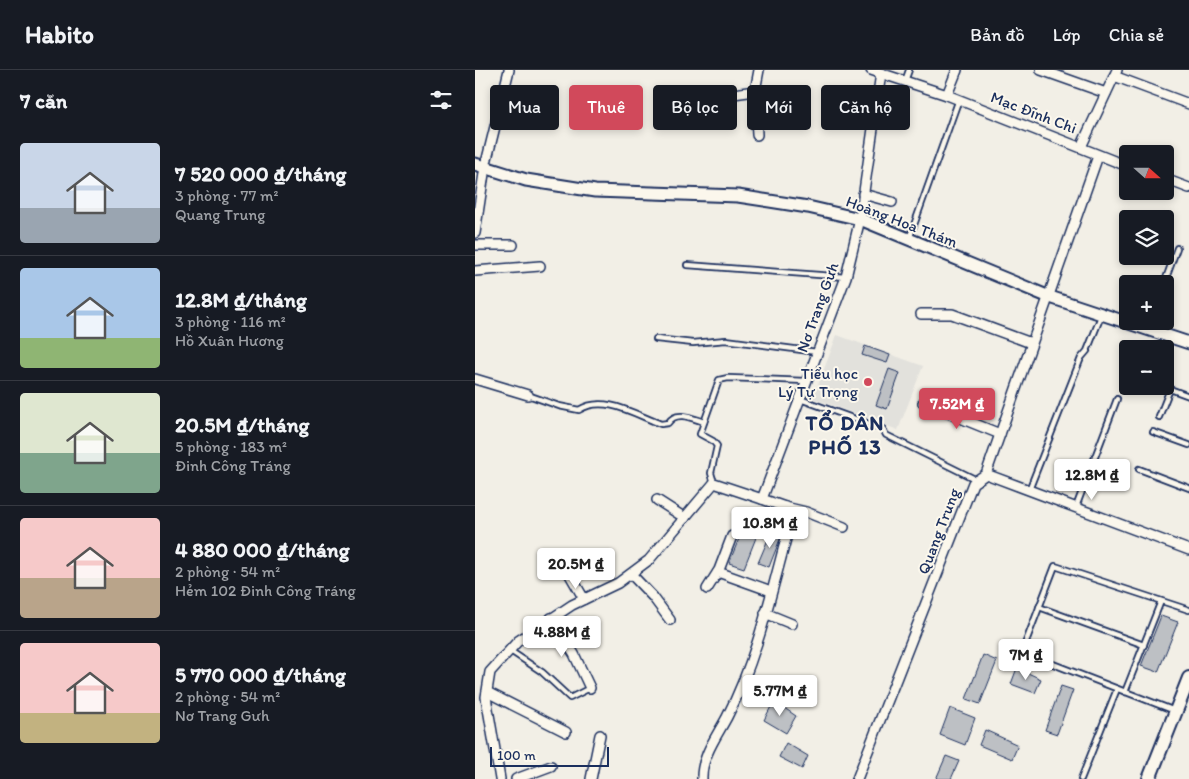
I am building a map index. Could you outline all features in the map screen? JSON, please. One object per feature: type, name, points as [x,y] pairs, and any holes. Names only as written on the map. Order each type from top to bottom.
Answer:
[{"type":"main road","points":[[1149,779],[1189,678]]},
{"type":"street","points":[[475,233],[480,165],[509,70]]},
{"type":"street","points":[[756,85],[759,70]]},
{"type":"street","name":"Mạc Đĩnh Chi","points":[[871,70],[947,94],[1119,163]]},
{"type":"street","points":[[947,94],[957,70]]},
{"type":"street","points":[[1041,70],[1106,94]]},
{"type":"street","name":"Nơ Trang Gưh","points":[[762,499],[846,277],[860,219],[881,73]]},
{"type":"street","points":[[1081,147],[1115,73],[1189,104]]},
{"type":"street","points":[[757,130],[757,135]]},
{"type":"street","points":[[1098,156],[1047,296],[986,474],[1189,550]]},
{"type":"street","name":"Hoàng Hoa Thám","points":[[480,165],[526,180],[595,191],[739,196],[808,207],[860,219],[1047,296],[1119,318]]},
{"type":"street","points":[[1174,182],[1189,188]]},
{"type":"street","points":[[863,194],[892,202]]},
{"type":"street","points":[[475,245],[513,245]]},
{"type":"street","points":[[475,271],[540,266]]},
{"type":"street","points":[[921,314],[952,314],[1031,343]]},
{"type":"street","name":"Hoàng Hoa Thám","points":[[1161,330],[1189,343]]},
{"type":"street","points":[[475,379],[528,395]]},
{"type":"street","points":[[923,403],[1000,434]]},
{"type":"street","name":"Quang Trung","points":[[857,779],[973,482],[986,474]]},
{"type":"street","points":[[500,779],[487,692],[490,672],[518,640],[584,599],[618,584],[649,560],[714,483],[845,526]]},
{"type":"street","points":[[657,500],[685,518]]},
{"type":"street","points":[[703,779],[701,766],[735,702],[751,661],[792,517],[785,507]]},
{"type":"street","points":[[707,589],[718,572],[732,536]]},
{"type":"street","points":[[566,568],[584,599]]},
{"type":"street","points":[[718,572],[771,591]]},
{"type":"street","points":[[631,574],[653,597],[670,620]]},
{"type":"street","points":[[765,613],[792,624]]},
{"type":"street","points":[[551,618],[573,654],[590,688]]},
{"type":"street","points":[[487,692],[566,732]]},
{"type":"street","points":[[591,779],[600,735]]},
{"type":"street","points":[[516,779],[551,766]]},
{"type":"lane","points":[[905,81],[909,70]]},
{"type":"lane","points":[[909,240],[959,99]]},
{"type":"lane","points":[[1168,275],[1177,248]]},
{"type":"lane","points":[[687,265],[846,277]]},
{"type":"lane","points":[[1029,490],[1081,358],[1087,351],[1102,314]]},
{"type":"lane","points":[[656,339],[693,343],[726,340],[817,352]]},
{"type":"lane","points":[[714,483],[711,473],[717,446],[713,441],[700,434],[719,380],[728,378],[806,381]]},
{"type":"lane","points":[[1159,417],[1170,389],[1189,396]]},
{"type":"lane","points":[[528,395],[559,406],[579,410],[586,405],[604,403],[661,424],[668,423],[671,418],[681,415],[704,422]]},
{"type":"lane","points":[[799,398],[883,429],[885,434],[977,480]]},
{"type":"lane","points":[[1075,507],[1117,399]]},
{"type":"lane","points":[[1153,432],[1189,445]]},
{"type":"lane","points":[[1139,469],[1189,488]]},
{"type":"lane","points":[[1176,711],[1022,652],[1055,566],[1189,610]]},
{"type":"lane","points":[[1125,692],[1161,601]]},
{"type":"lane","points":[[1039,608],[1143,645]]},
{"type":"lane","points":[[509,650],[542,672],[570,698],[590,688]]},
{"type":"lane","points":[[1081,779],[1117,688]]},
{"type":"shaded area","name":"Tiểu học Lý Tự Trọng","points":[[837,335],[923,366],[898,430],[813,398]]},
{"type":"building","points":[[865,346],[890,355],[887,363],[862,355]]},
{"type":"building","points":[[889,369],[900,373],[887,409],[876,405]]},
{"type":"building","points":[[745,524],[759,530],[744,568],[729,563]]},
{"type":"building","points":[[772,530],[782,534],[769,567],[758,563]]},
{"type":"building","points":[[1161,616],[1178,622],[1158,672],[1141,666]]},
{"type":"building","points":[[983,655],[997,661],[980,704],[966,699]]},
{"type":"building","points":[[1017,668],[1041,679],[1035,693],[1011,684]]},
{"type":"building","points":[[1061,686],[1073,690],[1057,734],[1045,730]]},
{"type":"building","points":[[774,701],[796,716],[786,733],[764,720]]},
{"type":"building","points":[[950,708],[975,718],[965,745],[940,735]]},
{"type":"building","points":[[985,730],[1018,745],[1012,759],[979,745]]},
{"type":"building","points":[[786,743],[808,756],[802,769],[779,757]]},
{"type":"building","points":[[946,756],[959,761],[951,779],[936,779]]},
{"type":"place","name":"Tiểu học Lý Tự Trọng","points":[[868,382]]},
{"type":"district","name":"TỔ DÂN PHỐ 13","points":[[845,435]]}]
